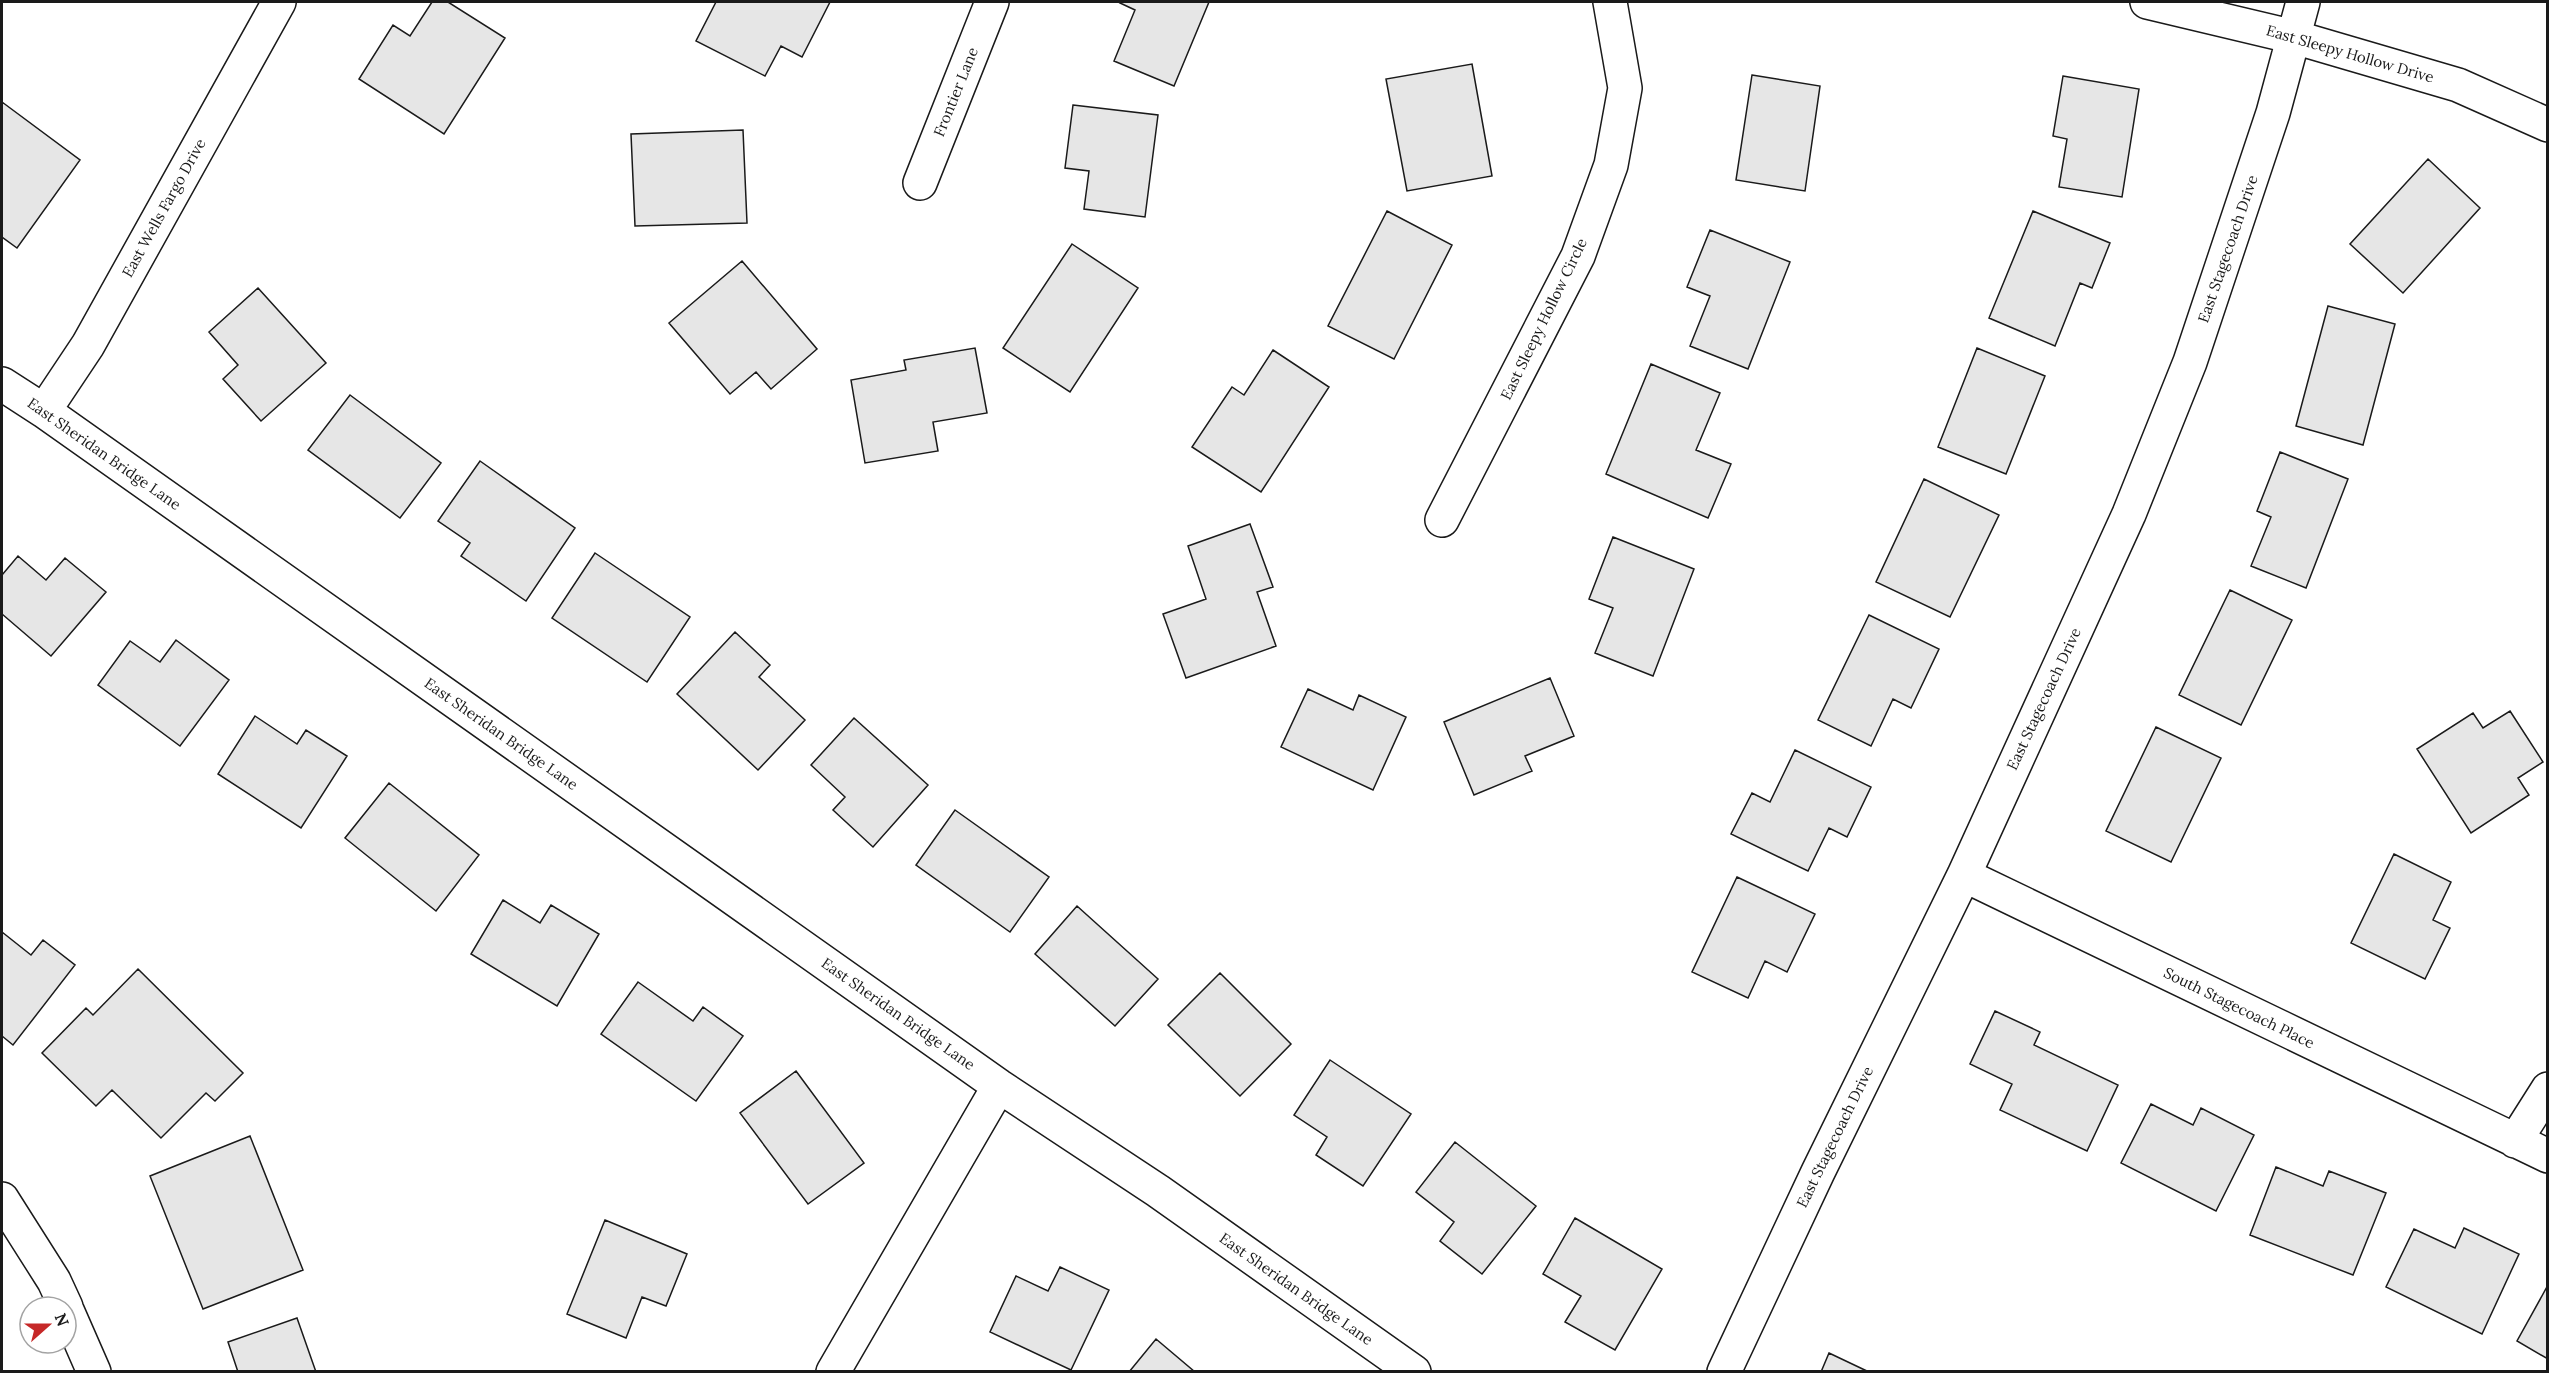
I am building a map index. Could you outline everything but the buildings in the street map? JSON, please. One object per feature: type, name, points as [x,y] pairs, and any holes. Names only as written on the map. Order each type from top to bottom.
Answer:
[{"type":"street","name":"East Wells Fargo Drive","points":[[44,411],[88,345],[279,2]]},
{"type":"street","name":"Frontier Lane","points":[[920,183],[992,2]]},
{"type":"street","name":"East Sleepy Hollow Circle","points":[[1443,520],[1578,256],[1611,165],[1625,88],[1610,2]]},
{"type":"street","name":"East Sleepy Hollow Drive","points":[[2147,2],[2294,37],[2458,85],[2547,125]]},
{"type":"street","name":"East Stagecoach Drive","points":[[1724,1371],[1964,875],[2129,514],[2190,362],[2274,113],[2303,2]]},
{"type":"street","name":"East Sheridan Bridge Lane","points":[[2,384],[44,411],[999,1086],[1158,1191],[1414,1371]]},
{"type":"street","name":"South Stagecoach Place","points":[[1964,875],[2547,1156]]},
{"type":"street","points":[[833,1371],[999,1086]]},
{"type":"street","points":[[2515,1141],[2547,1089]]},
{"type":"street","points":[[2,1199],[54,1281],[60,1295]]},
{"type":"street","points":[[78,1335],[94,1371]]}]
